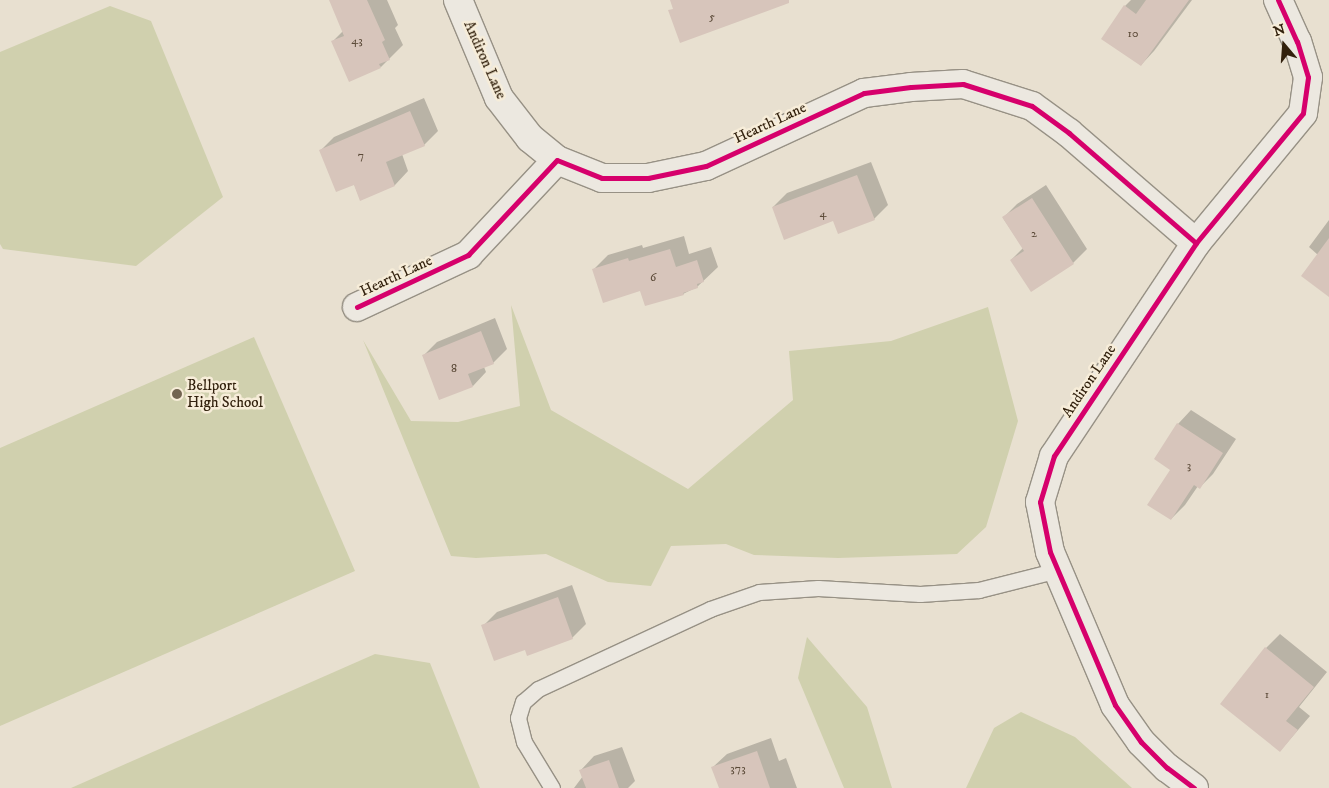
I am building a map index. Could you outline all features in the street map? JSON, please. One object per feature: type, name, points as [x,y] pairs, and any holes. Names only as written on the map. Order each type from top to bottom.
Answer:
[{"type":"street","name":"Andiron Lane","points":[[458,0],[499,98],[530,138],[557,160]]},
{"type":"street","name":"Andiron Lane","points":[[1194,788],[1167,768],[1141,742],[1115,705],[1050,552],[1040,502],[1054,456],[1196,243],[1303,113],[1308,77],[1297,42],[1278,0]]},
{"type":"street","name":"Hearth Lane","points":[[357,307],[468,256],[557,160],[602,178],[648,178],[706,166],[864,93],[911,87],[963,84],[1032,106],[1069,133],[1196,243]]},
{"type":"lane","points":[[552,788],[524,742],[518,718],[523,702],[538,689],[710,609],[759,592],[818,588],[920,594],[979,590],[1058,570]]},
{"type":"green space","points":[[110,6],[151,21],[223,197],[136,266],[3,249],[0,244],[0,52]]},
{"type":"green space","points":[[511,305],[551,410],[688,489],[793,400],[789,351],[891,341],[988,307],[1018,421],[986,527],[957,554],[838,558],[754,555],[726,544],[671,546],[651,586],[608,582],[546,554],[476,558],[451,556],[363,340],[411,421],[458,422],[520,406]]},
{"type":"green space","points":[[254,337],[355,571],[0,726],[0,448]]},
{"type":"green space","points":[[807,637],[867,707],[892,788],[844,788],[798,678]]},
{"type":"green space","points":[[375,654],[430,663],[480,788],[71,788]]},
{"type":"green space","points":[[1021,712],[1075,737],[1132,788],[966,788],[994,728]]},
{"type":"building","points":[[329,0],[367,0],[385,40],[382,42],[390,60],[379,64],[381,68],[349,82],[331,41],[344,36]]},
{"type":"building","points":[[670,0],[789,0],[789,3],[680,43],[668,10],[673,9]]},
{"type":"building","points":[[1146,0],[1189,0],[1141,66],[1101,39],[1124,5],[1136,14]]},
{"type":"building","points":[[410,111],[425,146],[386,162],[395,186],[360,201],[354,185],[336,192],[319,150]]},
{"type":"building","points":[[857,175],[875,220],[838,234],[833,221],[784,240],[772,207]]},
{"type":"building","points":[[1032,198],[1074,264],[1031,292],[1010,260],[1024,251],[1002,217]]},
{"type":"building","points":[[1329,238],[1329,297],[1301,276]]},
{"type":"building","points":[[670,249],[676,267],[697,260],[704,282],[697,284],[698,288],[683,293],[684,295],[645,306],[640,291],[603,303],[592,269],[628,258],[629,261]]},
{"type":"building","points":[[481,331],[494,364],[468,374],[473,387],[439,400],[422,355]]},
{"type":"building","points":[[1177,423],[1223,453],[1200,489],[1194,485],[1171,520],[1147,505],[1170,470],[1154,459]]},
{"type":"building","points":[[558,597],[573,639],[527,656],[525,650],[494,661],[481,625]]},
{"type":"building","points":[[1265,647],[1314,687],[1286,721],[1298,730],[1280,752],[1220,704]]},
{"type":"building","points":[[757,751],[770,788],[719,788],[711,767]]},
{"type":"building","points":[[609,760],[619,788],[586,788],[579,770]]},
{"type":"cycle path","points":[[1194,788],[1167,768],[1141,742],[1115,705],[1050,552],[1040,502],[1054,456],[1196,243],[1303,113],[1308,77],[1297,42],[1278,0]]},
{"type":"cycle path","points":[[357,307],[468,255],[557,160],[602,178],[648,178],[706,166],[864,93],[911,87],[963,84],[1032,106],[1069,133],[1196,243]]},
{"type":"place","name":"Bellport High School","points":[[177,394]]}]
